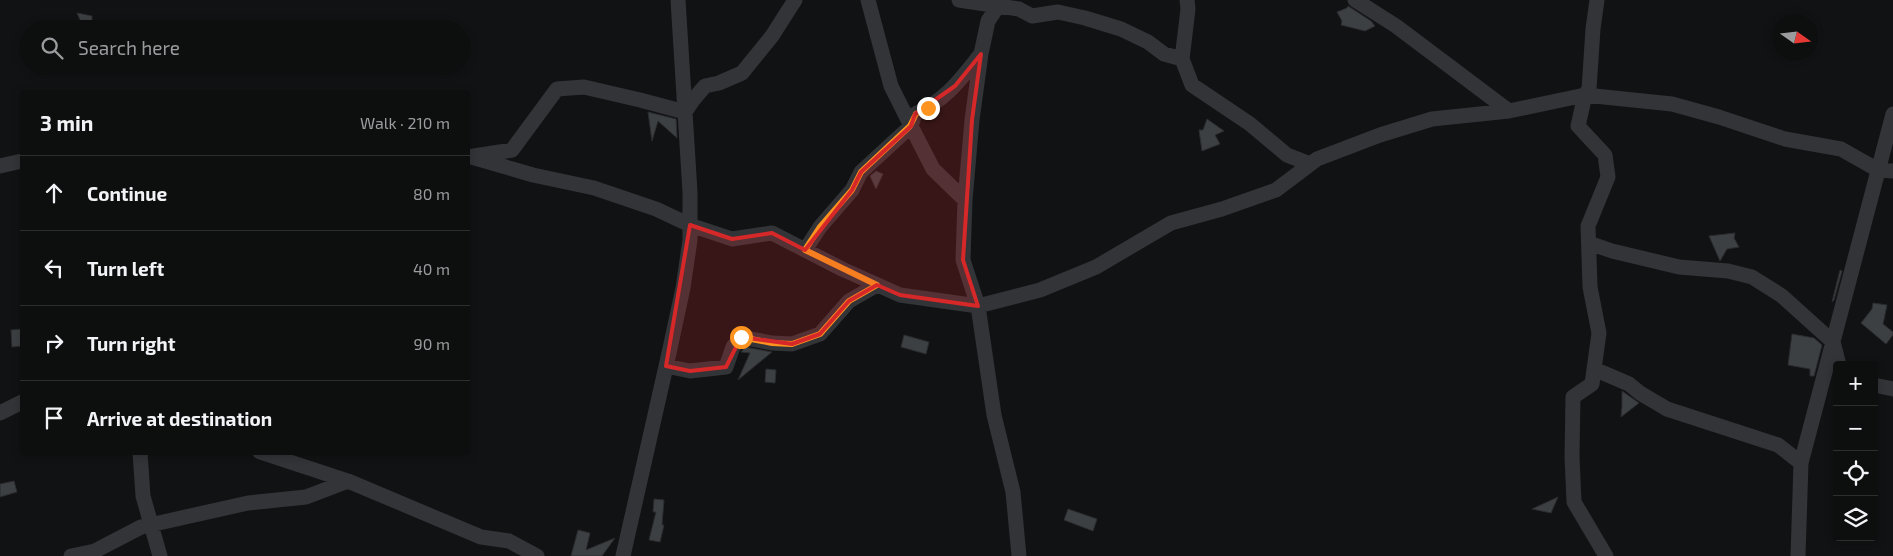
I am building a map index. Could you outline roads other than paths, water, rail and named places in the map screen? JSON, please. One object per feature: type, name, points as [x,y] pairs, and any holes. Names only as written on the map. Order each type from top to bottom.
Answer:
[{"type":"street","points":[[622,556],[666,366],[686,269],[690,224],[678,0]]},
{"type":"street","points":[[685,112],[704,86],[719,83],[742,73],[772,36],[795,0]]},
{"type":"street","points":[[868,0],[891,86],[910,126],[934,169],[965,200]]},
{"type":"street","points":[[959,0],[1000,3],[1019,9],[1032,16],[1058,12],[1085,18],[1121,29],[1148,42],[1164,54],[1182,59]]},
{"type":"street","points":[[1187,0],[1188,9],[1182,59],[1192,85],[1250,124],[1286,155],[1310,164]]},
{"type":"street","points":[[1355,0],[1396,26],[1509,111]]},
{"type":"street","points":[[1598,0],[1593,28],[1589,89],[1585,95],[1578,126],[1605,154],[1608,177],[1588,226],[1590,287],[1599,333],[1592,384],[1573,398],[1572,456],[1574,502],[1601,553]]},
{"type":"street","points":[[1000,3],[988,21],[981,54],[972,120],[965,200],[963,260],[978,306],[994,415],[1013,492],[1019,556]]},
{"type":"street","points":[[805,250],[820,227],[852,190],[861,172],[910,126],[916,114],[928,108],[956,86],[981,54]]},
{"type":"street","points":[[470,157],[512,150],[557,89],[584,88],[685,112]]},
{"type":"street","points":[[470,158],[534,175],[594,188],[656,209],[732,240],[772,233],[900,295],[978,306],[1040,290],[1096,268],[1171,223],[1222,209],[1276,190],[1317,159],[1371,139],[1432,119],[1509,111],[1585,95],[1681,107],[1720,117],[1785,138],[1841,149],[1886,170]]},
{"type":"street","points":[[1798,556],[1801,463],[1833,342],[1886,170],[1893,114]]},
{"type":"street","points":[[0,166],[20,161]]},
{"type":"street","points":[[1589,243],[1612,251],[1679,267],[1728,271],[1752,277],[1782,296],[1833,342],[1838,361]]},
{"type":"street","points":[[666,366],[690,371],[726,366],[733,347],[741,337],[772,343],[792,344],[820,334],[849,301],[877,285]]},
{"type":"street","points":[[1594,369],[1629,384],[1640,393],[1667,408],[1778,446],[1801,463]]},
{"type":"street","points":[[1878,386],[1893,389]]},
{"type":"street","points":[[0,413],[20,403]]},
{"type":"street","points":[[140,455],[143,496],[160,556]]},
{"type":"street","points":[[269,455],[348,481],[482,537],[509,541],[537,556]]},
{"type":"street","points":[[70,556],[95,551],[141,527],[152,524],[248,503],[306,497],[348,481]]}]
